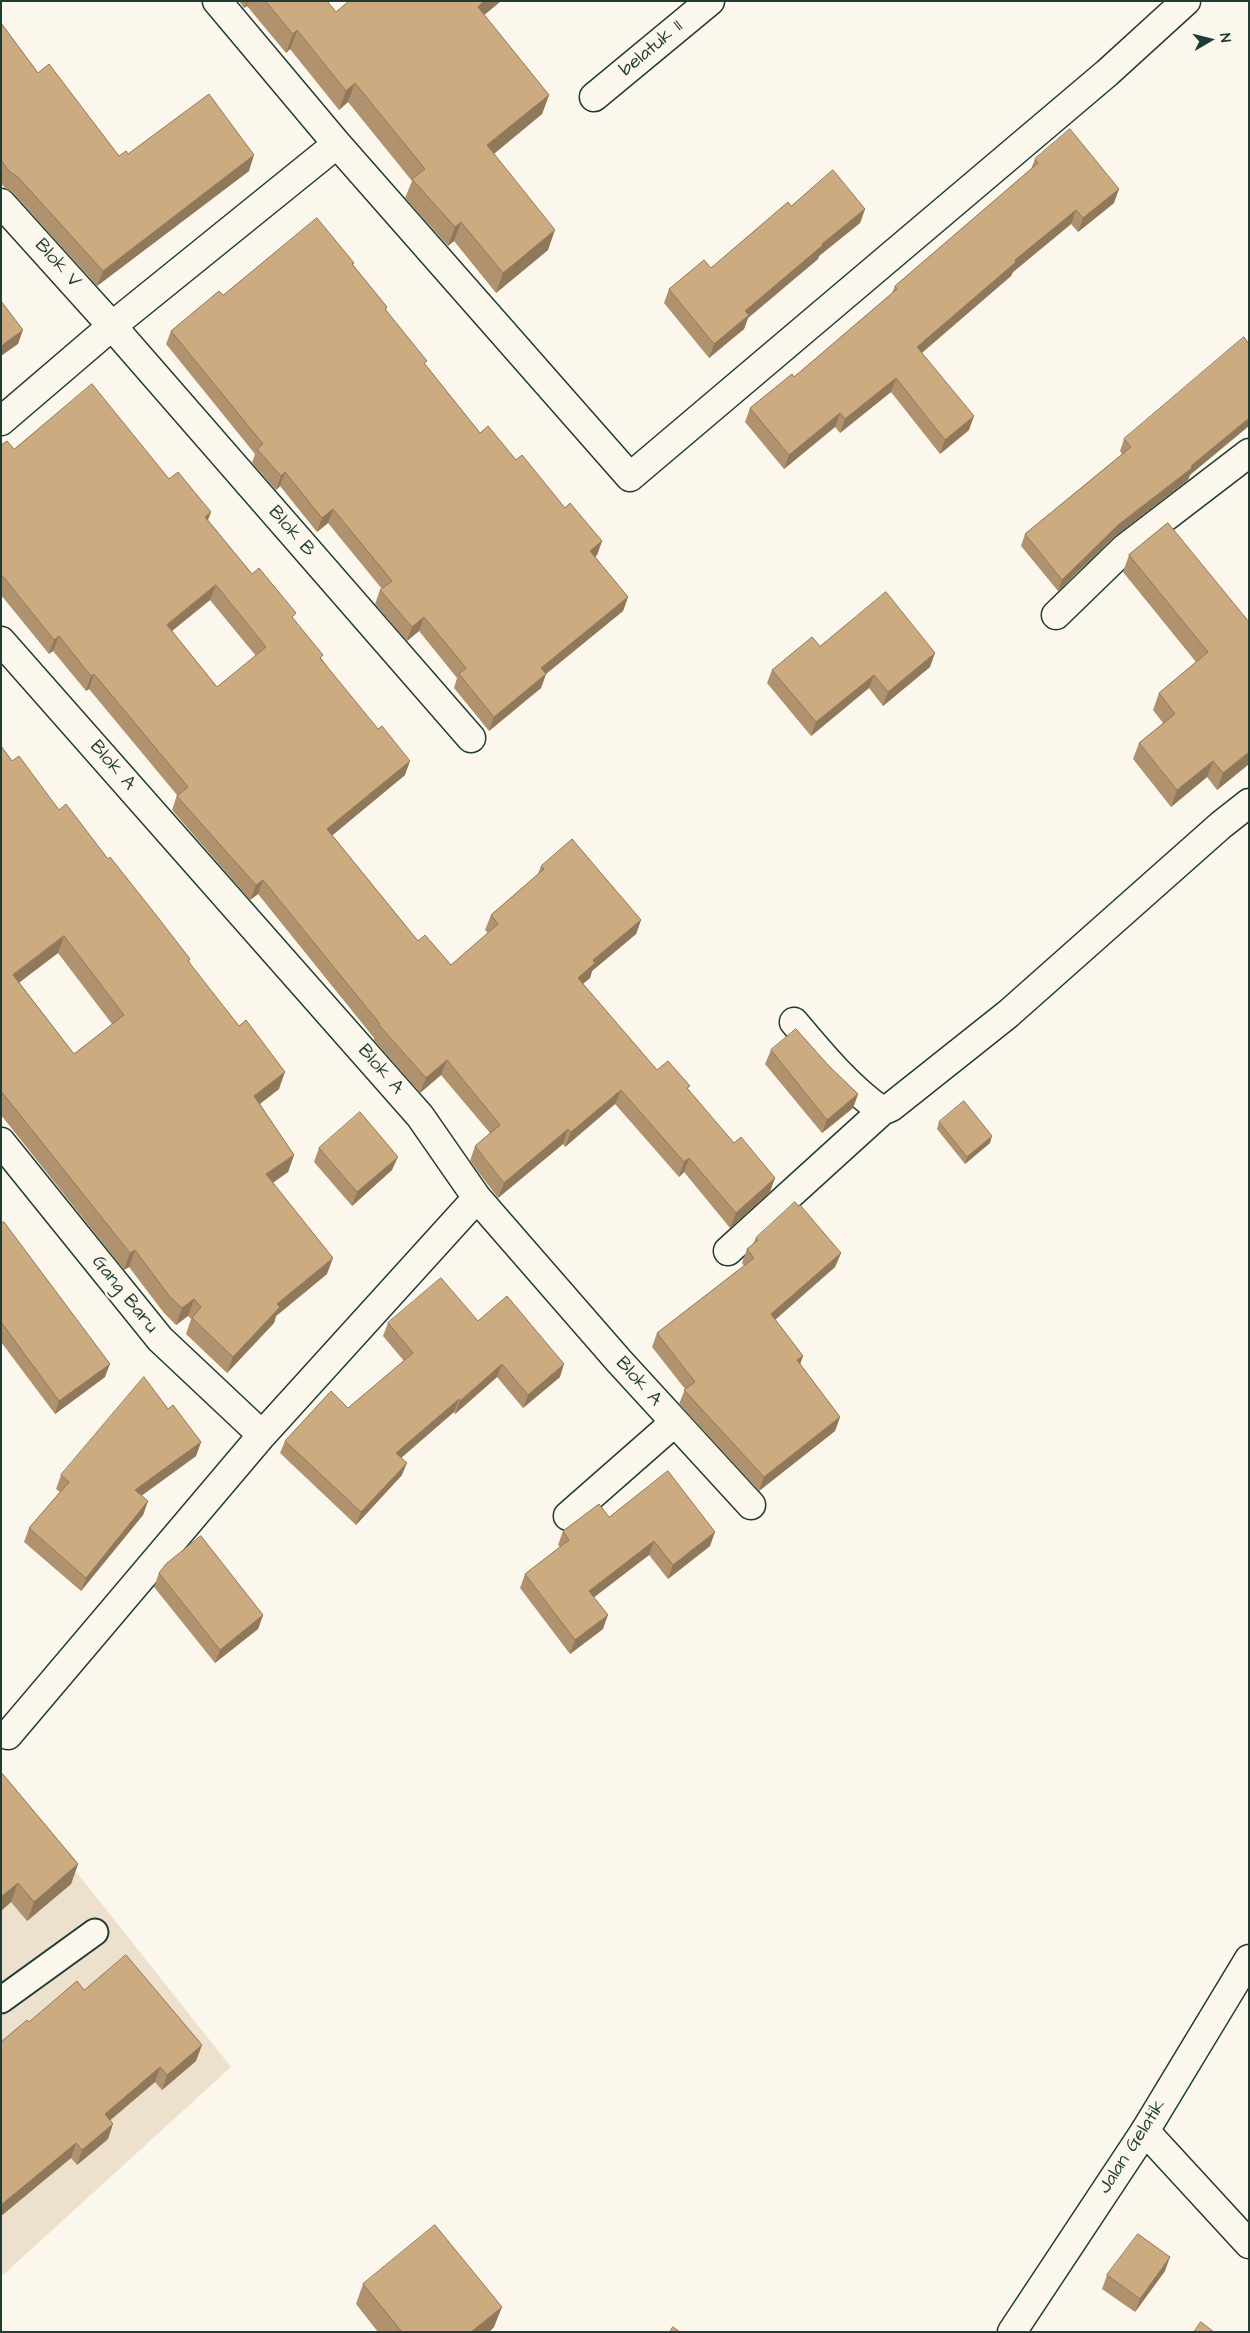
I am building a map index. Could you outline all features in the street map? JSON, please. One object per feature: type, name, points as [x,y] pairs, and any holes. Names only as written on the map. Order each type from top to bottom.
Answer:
[{"type":"street","points":[[217,1],[337,144],[630,477],[1107,73],[1186,1]]},
{"type":"street","name":"belatuk 11","points":[[594,97],[710,1]]},
{"type":"street","points":[[1,421],[112,326],[337,144]]},
{"type":"street","name":"Blok V","points":[[1,203],[112,326]]},
{"type":"street","name":"Blok B","points":[[112,326],[470,738]]},
{"type":"street","points":[[1056,615],[1125,548],[1249,453]]},
{"type":"street","name":"Blok A","points":[[1,641],[420,1116],[477,1198],[619,1361],[751,1505]]},
{"type":"street","points":[[728,1252],[882,1111],[902,1100],[1008,1014],[1221,824],[1249,802]]},
{"type":"street","points":[[794,1022],[833,1068],[882,1111]]},
{"type":"street","name":"Gang Baru","points":[[1,1142],[160,1339],[262,1435]]},
{"type":"street","points":[[8,1735],[262,1435],[477,1198]]},
{"type":"street","points":[[568,1516],[675,1422]]},
{"type":"street","name":"Jalan Gelatik","points":[[1012,2332],[1145,2131],[1249,1959]]},
{"type":"street","points":[[1145,2131],[1249,2244]]},
{"type":"lane","points":[[1,2000],[94,1932]]},
{"type":"shaded area","points":[[1,1777],[231,2067],[3,2275],[1,2273]]},
{"type":"building","points":[[266,1],[327,1],[336,12],[349,1],[484,1],[478,7],[549,95],[487,145],[555,230],[503,273],[461,222],[455,227],[412,179],[425,169],[355,83],[346,91],[297,30],[293,34]]},
{"type":"building","points":[[1,23],[38,73],[49,64],[119,156],[126,151],[128,154],[209,94],[254,155],[103,271],[1,160]]},
{"type":"building","points":[[1070,129],[1119,189],[1083,218],[1076,210],[1015,260],[1016,262],[917,347],[974,416],[945,440],[896,378],[845,419],[840,413],[789,455],[750,408],[792,374],[794,377],[897,289],[895,286],[1038,163],[1035,159]]},
{"type":"building","points":[[833,170],[865,209],[745,311],[749,315],[714,344],[669,289],[704,260],[711,268],[788,202],[791,206]]},
{"type":"building","points":[[317,218],[354,263],[352,264],[387,307],[385,309],[427,361],[424,363],[480,433],[488,426],[516,460],[522,455],[565,508],[570,503],[602,541],[590,551],[628,597],[541,668],[546,674],[494,717],[459,674],[466,668],[424,617],[412,627],[380,590],[392,581],[333,509],[322,518],[285,472],[281,476],[257,449],[263,444],[171,331],[219,291],[223,295]]},
{"type":"building","points":[[1,301],[23,330],[1,346]]},
{"type":"building","points":[[1244,337],[1249,344],[1249,418],[1191,466],[1192,468],[1118,525],[1062,580],[1025,534],[1131,447],[1124,439]]},
{"type":"building","points":[[92,384],[169,479],[178,472],[211,512],[205,517],[252,574],[259,568],[296,613],[292,617],[323,655],[320,658],[378,729],[382,726],[410,761],[327,829],[418,941],[425,935],[451,965],[498,924],[491,915],[544,869],[541,866],[572,839],[641,920],[593,960],[595,963],[578,978],[657,1070],[668,1061],[690,1086],[687,1088],[734,1143],[741,1137],[775,1178],[736,1213],[689,1158],[684,1162],[621,1090],[571,1132],[568,1129],[504,1183],[475,1146],[500,1125],[447,1060],[426,1078],[379,1025],[263,880],[256,885],[177,796],[188,787],[94,674],[91,676],[59,636],[54,640],[1,574],[1,445],[7,441],[14,449]],"holes":[[[216,585],[266,647],[217,687],[167,625]]]},
{"type":"building","points":[[1168,523],[1249,622],[1249,752],[1223,773],[1213,761],[1177,790],[1139,743],[1175,714],[1159,693],[1208,652],[1129,555]]},
{"type":"building","points":[[886,592],[935,653],[888,692],[874,675],[816,722],[772,670],[812,637],[820,646]]},
{"type":"building","points":[[1,746],[12,761],[19,756],[59,810],[66,804],[108,859],[110,857],[156,915],[190,959],[188,961],[239,1026],[246,1020],[285,1072],[254,1096],[294,1155],[266,1174],[333,1258],[277,1304],[280,1307],[233,1357],[192,1318],[201,1307],[194,1299],[182,1308],[170,1297],[135,1250],[130,1253],[1,1091]],"holes":[[[64,936],[124,1015],[74,1054],[13,975]]]},
{"type":"building","points":[[796,1029],[829,1066],[858,1094],[827,1120],[771,1050]]},
{"type":"building","points":[[964,1101],[992,1136],[967,1157],[939,1122]]},
{"type":"building","points":[[360,1112],[398,1157],[357,1192],[319,1148]]},
{"type":"building","points":[[795,1202],[798,1206],[800,1205],[841,1253],[771,1314],[803,1356],[797,1360],[840,1417],[764,1477],[684,1390],[695,1382],[657,1333],[754,1258],[747,1249],[758,1240],[756,1238]]},
{"type":"building","points":[[4,1222],[110,1364],[59,1401],[1,1322],[1,1224]]},
{"type":"building","points":[[441,1278],[478,1321],[507,1296],[564,1364],[528,1395],[502,1364],[396,1453],[407,1463],[361,1512],[285,1441],[331,1391],[348,1408],[413,1353],[388,1323]]},
{"type":"building","points":[[144,1377],[168,1409],[173,1405],[201,1442],[135,1490],[148,1501],[86,1578],[29,1528],[69,1482],[61,1475]]},
{"type":"building","points":[[668,1471],[715,1532],[673,1565],[654,1541],[589,1591],[608,1615],[575,1640],[525,1574],[569,1540],[563,1531],[599,1504],[609,1517]]},
{"type":"building","points":[[201,1536],[263,1615],[220,1650],[159,1573],[166,1564]]},
{"type":"building","points":[[1,1772],[78,1864],[34,1902],[18,1883],[1,1897]]},
{"type":"building","points":[[126,1955],[202,2045],[167,2075],[160,2067],[105,2114],[113,2124],[82,2150],[76,2143],[1,2205],[1,2042],[27,2020],[29,2022],[77,1981],[84,1990]]},
{"type":"building","points":[[435,2225],[502,2307],[471,2332],[402,2332],[363,2284]]},
{"type":"building","points":[[1138,2234],[1170,2257],[1140,2299],[1107,2275]]},
{"type":"building","points":[[1201,2322],[1214,2332],[1194,2332]]},
{"type":"building","points":[[673,2327],[680,2332],[670,2332]]}]
